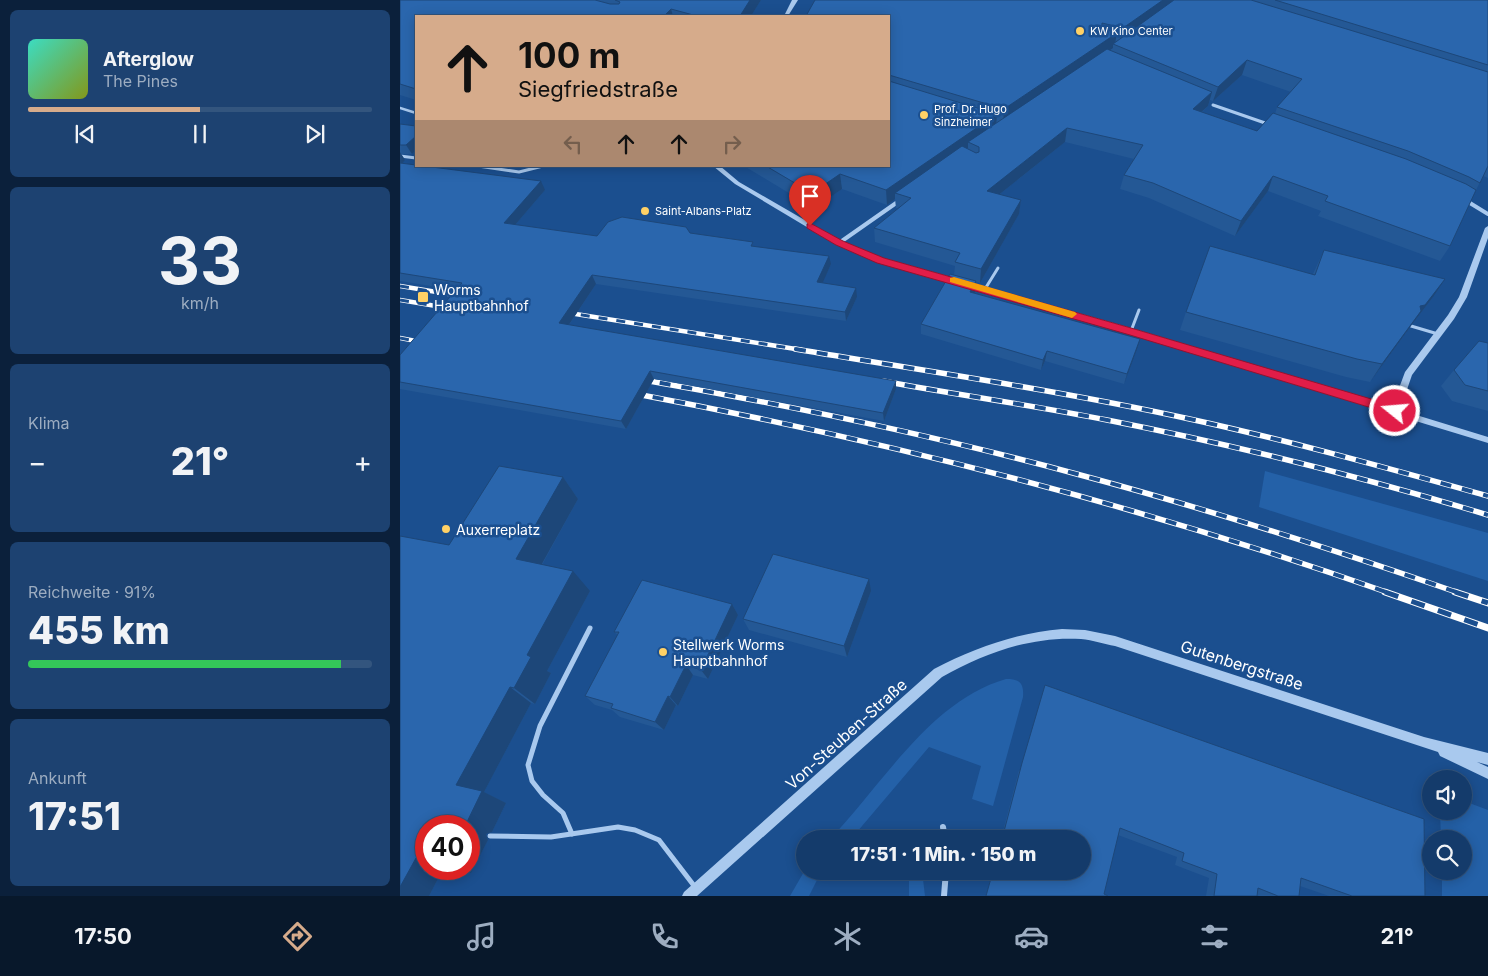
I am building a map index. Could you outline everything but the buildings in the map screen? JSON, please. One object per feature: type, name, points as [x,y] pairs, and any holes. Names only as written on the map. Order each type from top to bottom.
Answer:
[{"type":"street","points":[[787,15],[795,0]]},
{"type":"street","points":[[1213,105],[1269,124]]},
{"type":"street","points":[[717,167],[738,183],[840,243],[880,260],[1131,331],[1488,440]]},
{"type":"street","points":[[1458,196],[1488,214]]},
{"type":"street","points":[[840,243],[904,197]]},
{"type":"street","points":[[1395,411],[1408,374],[1463,297],[1488,228]]},
{"type":"street","name":"Gutenbergstraße","points":[[1047,635],[1082,634],[1115,641],[1424,743],[1488,759]]},
{"type":"street","name":"Von-Steuben-Straße","points":[[693,892],[938,673],[968,656],[991,647],[1047,635]]},
{"type":"street","name":"Gutenbergstraße","points":[[1424,743],[1488,773]]},
{"type":"street","points":[[944,896],[945,880]]},
{"type":"lane","points":[[400,108],[415,113]]},
{"type":"lane","points":[[400,156],[415,158]]},
{"type":"lane","points":[[482,167],[509,173],[533,171],[541,167]]},
{"type":"lane","points":[[985,289],[998,268]]},
{"type":"lane","points":[[1131,331],[1139,310]]},
{"type":"lane","points":[[1411,326],[1438,334]]},
{"type":"lane","points":[[572,834],[563,814],[543,796],[532,781],[528,765],[540,726],[590,628]]},
{"type":"lane","points":[[490,836],[526,838],[572,834],[601,829],[635,830],[658,840],[693,892]]},
{"type":"shaded area","points":[[1265,471],[1488,533],[1488,581],[1259,507]]},
{"type":"shaded area","points":[[1006,679],[1018,681],[1023,688],[1023,697],[993,806],[972,799],[981,766],[929,747],[859,830],[838,830],[909,747],[931,725],[954,706],[979,690]]},
{"type":"shaded area","points":[[1472,804],[1488,810],[1488,896],[1442,896],[1442,880],[1472,880],[1472,830],[1441,830],[1440,820],[1472,820]]},
{"type":"shaded area","points":[[799,880],[817,880],[809,896],[790,896]]},
{"type":"shaded area","points":[[909,880],[923,880],[925,896],[909,896]]},
{"type":"railway","points":[[400,286],[467,297]]},
{"type":"railway","points":[[400,300],[454,309]]},
{"type":"railway","points":[[563,312],[802,350]]},
{"type":"railway","points":[[400,338],[426,343]]},
{"type":"railway","points":[[795,349],[1039,390],[1185,418],[1299,445],[1488,496]]},
{"type":"railway","points":[[638,379],[862,422],[1029,461],[1226,517],[1459,593]]},
{"type":"railway","points":[[883,381],[1079,415],[1203,440],[1346,475],[1488,515]]},
{"type":"railway","points":[[631,393],[824,432],[1014,478],[1203,532],[1389,593]]},
{"type":"railway","points":[[1385,592],[1488,628]]},
{"type":"railway","points":[[1455,592],[1488,603]]},
{"type":"slow traffic","points":[[954,280],[1072,314]]},
{"type":"place","name":"KW Kino Center","points":[[1080,31]]},
{"type":"place","name":"Prof. Dr. Hugo Sinzheimer","points":[[924,115]]},
{"type":"place","name":"Saint-Albans-Platz","points":[[645,211]]},
{"type":"place","name":"Worms Hauptbahnhof","points":[[423,297]]},
{"type":"place","name":"Auxerreplatz","points":[[446,529]]},
{"type":"place","name":"Stellwerk Worms Hauptbahnhof","points":[[663,652]]},
{"type":"route","points":[[810,226],[840,243],[880,260],[1131,331],[1395,411]]}]
